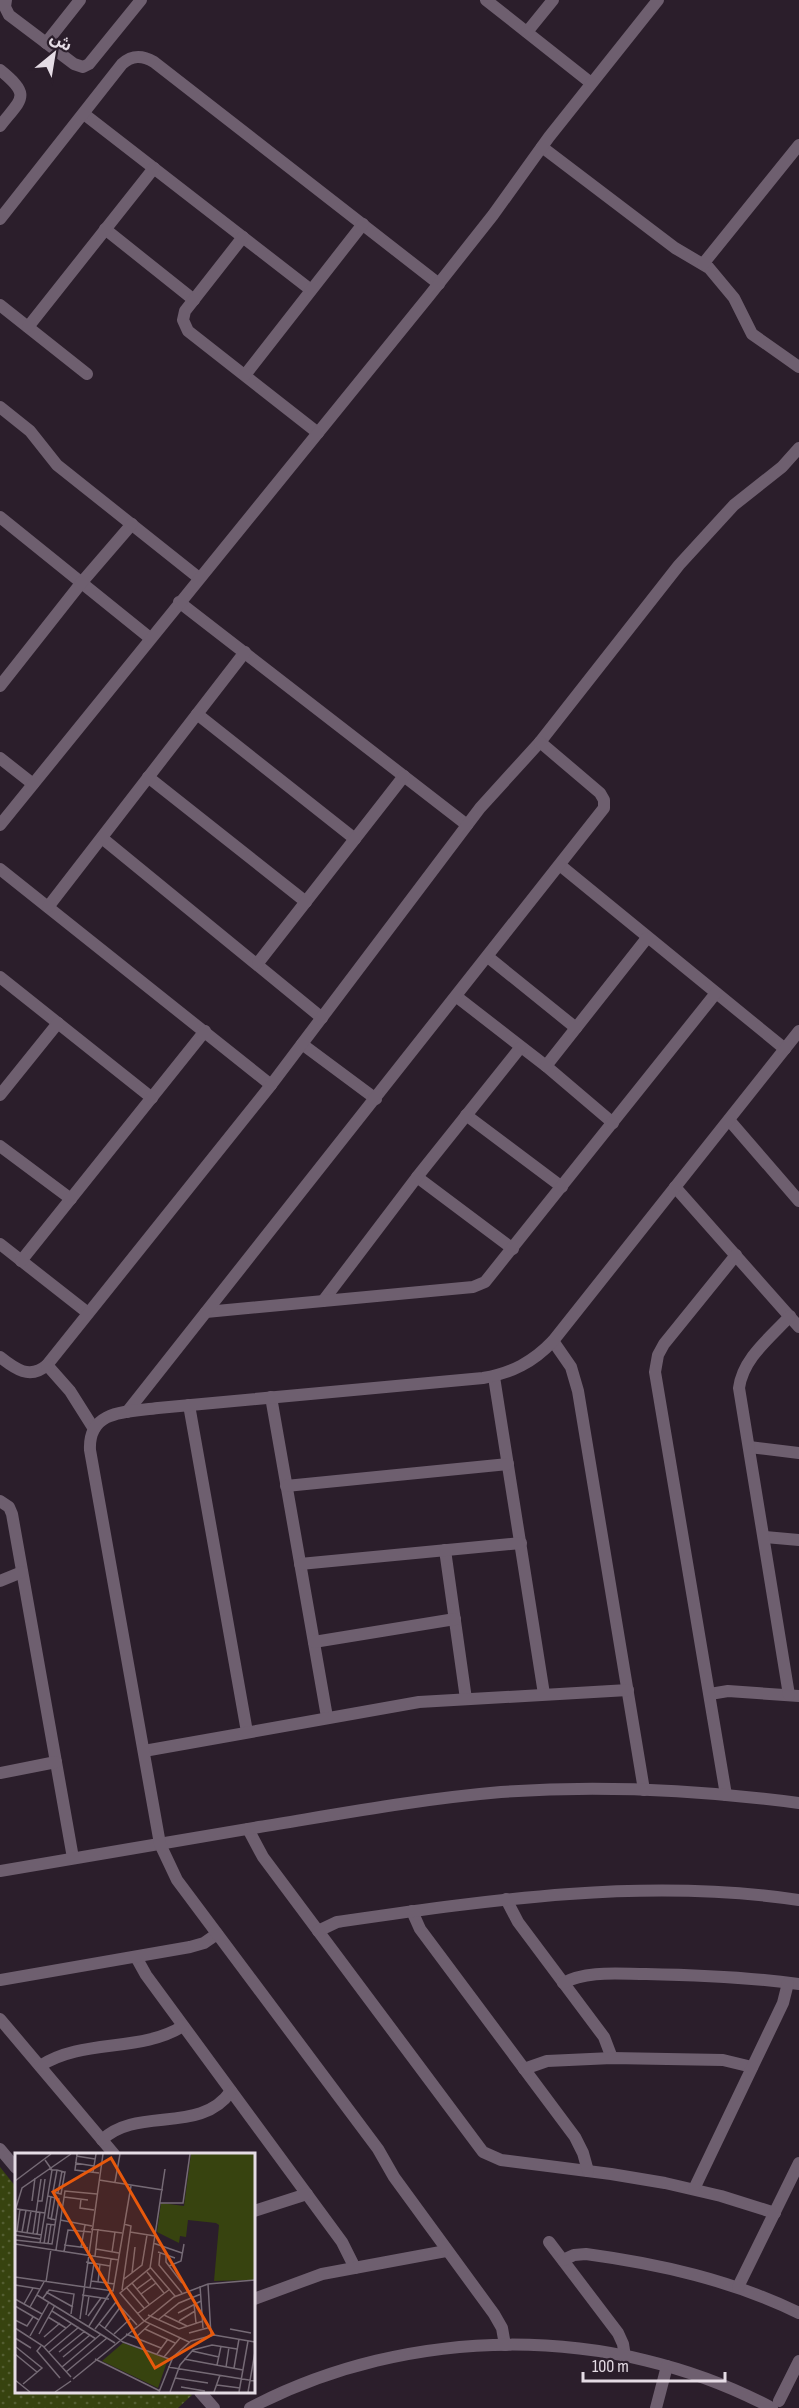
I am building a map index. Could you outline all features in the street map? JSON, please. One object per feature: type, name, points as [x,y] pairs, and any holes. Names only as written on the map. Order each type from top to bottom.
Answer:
[{"type":"street","points":[[6,0],[5,7],[9,15],[76,66],[86,66],[141,0]]},
{"type":"street","points":[[46,43],[80,0]]},
{"type":"street","points":[[486,0],[591,83]]},
{"type":"street","points":[[527,32],[553,0]]},
{"type":"street","points":[[0,825],[439,284],[499,208],[591,83],[658,0]]},
{"type":"street","points":[[0,219],[122,64],[135,57],[149,59],[439,284]]},
{"type":"street","points":[[0,70],[17,84],[21,96],[0,126]]},
{"type":"street","points":[[84,114],[311,290]]},
{"type":"street","points":[[703,264],[799,144]]},
{"type":"street","points":[[542,147],[675,248],[703,264],[721,281],[734,298],[752,334],[799,367]]},
{"type":"street","points":[[28,327],[154,168]]},
{"type":"street","points":[[245,375],[363,224]]},
{"type":"street","points":[[105,229],[194,300]]},
{"type":"street","points":[[243,237],[184,315],[185,328],[318,433]]},
{"type":"street","points":[[0,305],[87,374]]},
{"type":"street","points":[[0,407],[30,431],[57,465],[199,578]]},
{"type":"street","points":[[2,1363],[27,1373],[36,1372],[47,1365],[271,1085],[489,797],[540,742],[679,565],[727,512],[782,467],[799,448]]},
{"type":"street","points":[[0,517],[150,638]]},
{"type":"street","points":[[0,686],[82,582],[132,524]]},
{"type":"street","points":[[179,602],[467,825]]},
{"type":"street","points":[[48,907],[244,652]]},
{"type":"street","points":[[197,714],[355,839]]},
{"type":"street","points":[[127,1412],[561,866],[604,808],[605,804],[600,793],[540,742]]},
{"type":"street","points":[[0,758],[33,784]]},
{"type":"street","points":[[258,963],[404,776]]},
{"type":"street","points":[[148,777],[306,902]]},
{"type":"street","points":[[102,838],[258,963],[322,1018]]},
{"type":"street","points":[[561,866],[784,1049]]},
{"type":"street","points":[[0,869],[271,1085]]},
{"type":"street","points":[[546,1065],[647,938]]},
{"type":"street","points":[[488,957],[576,1028]]},
{"type":"street","points":[[0,977],[152,1098]]},
{"type":"street","points":[[206,1312],[473,1287],[485,1282],[716,993]]},
{"type":"street","points":[[457,997],[520,1048],[546,1065],[613,1123]]},
{"type":"street","points":[[0,1095],[58,1023]]},
{"type":"street","points":[[21,1261],[205,1031]]},
{"type":"street","points":[[506,2345],[494,2314],[446,2251],[394,2177],[378,2149],[177,1880],[160,1844],[90,1450],[90,1437],[99,1422],[108,1416],[127,1412],[494,1377],[526,1364],[554,1341],[799,1031]]},
{"type":"street","points":[[302,1044],[376,1099]]},
{"type":"street","points":[[323,1300],[466,1114],[520,1048]]},
{"type":"street","points":[[466,1114],[562,1187]]},
{"type":"street","points":[[729,1120],[799,1201]]},
{"type":"street","points":[[0,1146],[71,1199]]},
{"type":"street","points":[[417,1177],[513,1249]]},
{"type":"street","points":[[675,1187],[799,1327]]},
{"type":"street","points":[[0,1244],[88,1313]]},
{"type":"street","points":[[726,1795],[655,1366],[657,1355],[664,1344],[736,1255]]},
{"type":"street","points":[[710,1694],[728,1691],[794,1696],[740,1397],[742,1372],[749,1360],[790,1317]]},
{"type":"street","points":[[554,1341],[571,1367],[578,1391],[644,1790]]},
{"type":"street","points":[[47,1365],[80,1405],[93,1429]]},
{"type":"street","points":[[494,1377],[544,1695]]},
{"type":"street","points":[[271,1397],[327,1718]]},
{"type":"street","points":[[189,1405],[247,1732]]},
{"type":"street","points":[[749,1448],[799,1453]]},
{"type":"street","points":[[286,1486],[508,1464]]},
{"type":"street","points":[[0,1501],[11,1510],[73,1858]]},
{"type":"street","points":[[765,1537],[799,1540]]},
{"type":"street","points":[[300,1563],[521,1544]]},
{"type":"street","points":[[445,1550],[466,1699]]},
{"type":"street","points":[[0,1581],[22,1572]]},
{"type":"street","points":[[314,1642],[455,1618]]},
{"type":"street","points":[[144,1750],[389,1707],[466,1699],[628,1690]]},
{"type":"street","points":[[0,1773],[56,1762]]},
{"type":"street","points":[[0,1871],[384,1806],[463,1796],[543,1790],[644,1790],[726,1795],[799,1803]]},
{"type":"street","points":[[248,1829],[264,1857],[483,2152],[501,2160],[638,2178],[694,2189],[775,2213]]},
{"type":"street","points":[[318,1931],[337,1922],[412,1911],[506,1899],[600,1892],[671,1891],[799,1900]]},
{"type":"street","points":[[506,1899],[518,1923],[604,2037],[612,2058]]},
{"type":"street","points":[[412,1911],[420,1929],[575,2137],[588,2171]]},
{"type":"street","points":[[0,1980],[197,1946],[216,1934]]},
{"type":"street","points":[[136,1956],[146,1975],[346,2248],[355,2268]]},
{"type":"street","points":[[563,1983],[586,1976],[631,1974],[718,1976],[794,1984],[694,2189]]},
{"type":"street","points":[[0,2019],[113,2153]]},
{"type":"street","points":[[40,2066],[69,2052],[156,2038],[183,2026]]},
{"type":"street","points":[[524,2069],[547,2061],[612,2058],[723,2060],[752,2067]]},
{"type":"street","points":[[102,2140],[120,2128],[206,2113],[218,2106],[231,2091]]},
{"type":"street","points":[[0,2149],[15,2167]]},
{"type":"street","points":[[738,2287],[799,2163]]},
{"type":"street","points":[[255,2211],[307,2194]]},
{"type":"street","points":[[549,2242],[618,2333],[625,2357]]},
{"type":"street","points":[[255,2299],[309,2278],[446,2251]]},
{"type":"street","points":[[563,2260],[574,2255],[586,2254],[638,2261],[689,2272],[738,2287],[799,2313]]},
{"type":"street","points":[[250,2408],[310,2381],[379,2360],[432,2350],[506,2345],[565,2347],[667,2366],[776,2405],[799,2361]]},
{"type":"street","points":[[656,2408],[667,2366]]},
{"type":"street","points":[[202,2393],[214,2408]]},
{"type":"green space","points":[[0,2167],[15,2186],[15,2393],[189,2393],[192,2395],[178,2408],[0,2408]]}]
